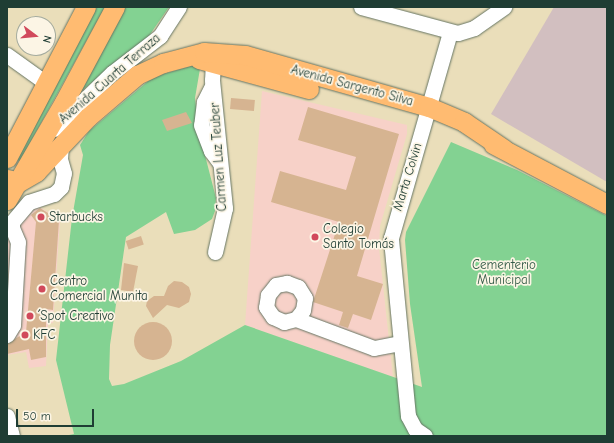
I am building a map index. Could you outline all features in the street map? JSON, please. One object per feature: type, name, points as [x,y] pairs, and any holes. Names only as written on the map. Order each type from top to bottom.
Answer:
[{"type":"main road","points":[[7,158],[86,7]]},
{"type":"main road","points":[[7,200],[37,165],[115,7]]},
{"type":"main road","name":"Avenida Sargento Silva","points":[[37,165],[88,117],[138,75],[163,63],[209,52],[244,55],[427,114]]},
{"type":"main road","name":"Avenida Sargento Silva","points":[[190,56],[464,122],[504,149],[607,204]]},
{"type":"main road","points":[[7,161],[37,165]]},
{"type":"street","name":"Avenida Cuarta Terraza","points":[[37,165],[82,100],[160,36],[179,7]]},
{"type":"street","points":[[361,7],[458,32],[493,16],[504,7]]},
{"type":"street","name":"Marta Colvin","points":[[425,436],[410,422],[400,343],[391,238],[427,114],[458,32]]},
{"type":"street","points":[[7,55],[46,83]]},
{"type":"street","name":"Carmen Luz Teuber","points":[[213,62],[212,86],[222,166],[225,208],[215,252]]},
{"type":"street","points":[[7,335],[13,325],[10,305],[13,242],[12,228],[14,218],[28,202],[58,191],[64,173],[37,165]]},
{"type":"street","points":[[296,319],[374,348],[400,343]]},
{"type":"shaded area","points":[[554,7],[607,7],[607,182],[491,114]]},
{"type":"shaded area","name":"Colegio Santo Tomás","points":[[262,91],[407,125],[407,134],[380,226],[379,248],[393,377],[245,325]]},
{"type":"shaded area","points":[[26,198],[60,220],[53,323],[48,323],[46,366],[29,368],[26,352],[7,355],[7,219]]},
{"type":"green space","points":[[92,7],[105,7],[20,161],[17,160],[15,158]]},
{"type":"green space","points":[[122,7],[169,7],[149,36],[79,93]]},
{"type":"green space","name":"Cementerio Municipal","points":[[201,63],[195,98],[199,132],[216,198],[215,211],[212,219],[195,230],[174,234],[166,212],[126,237],[110,345],[109,379],[112,386],[124,384],[181,361],[245,325],[422,387],[410,304],[405,240],[406,232],[451,142],[517,170],[607,216],[607,436],[64,436],[74,434],[56,360],[72,218],[83,155],[80,145],[89,131],[153,77]]},
{"type":"building","points":[[231,98],[255,100],[254,111],[230,109]]},
{"type":"building","points":[[308,107],[399,134],[357,276],[383,284],[371,320],[353,314],[348,328],[339,325],[343,312],[313,302],[339,222],[271,202],[280,171],[346,190],[356,157],[298,140]]},
{"type":"building","points":[[186,112],[192,123],[167,131],[162,120]]},
{"type":"building","name":"Centro Comercial Munita","points":[[40,208],[59,220],[53,310],[46,309],[46,357],[31,360],[29,349],[7,354],[7,344],[26,332],[36,222],[31,215]]},
{"type":"building","points":[[141,236],[144,245],[129,250],[126,241]]},
{"type":"building","points":[[124,263],[138,266],[133,292],[121,290]]},
{"type":"building","points":[[174,281],[182,282],[189,287],[191,294],[189,302],[179,308],[167,305],[153,318],[146,306],[147,301],[154,296],[164,296],[168,286]]},
{"type":"building","points":[[149,322],[157,322],[164,325],[169,330],[172,341],[169,352],[164,357],[157,360],[149,360],[142,357],[137,352],[134,345],[134,337],[137,330],[142,325]]},
{"type":"place","name":"Starbucks","points":[[41,217]]},
{"type":"place","name":"Colegio Santo Tomás","points":[[315,237]]},
{"type":"place","name":"Centro Comercial Munita","points":[[42,289]]},
{"type":"place","name":"´Spot Creativo","points":[[30,316]]},
{"type":"place","name":"KFC","points":[[25,335]]}]
